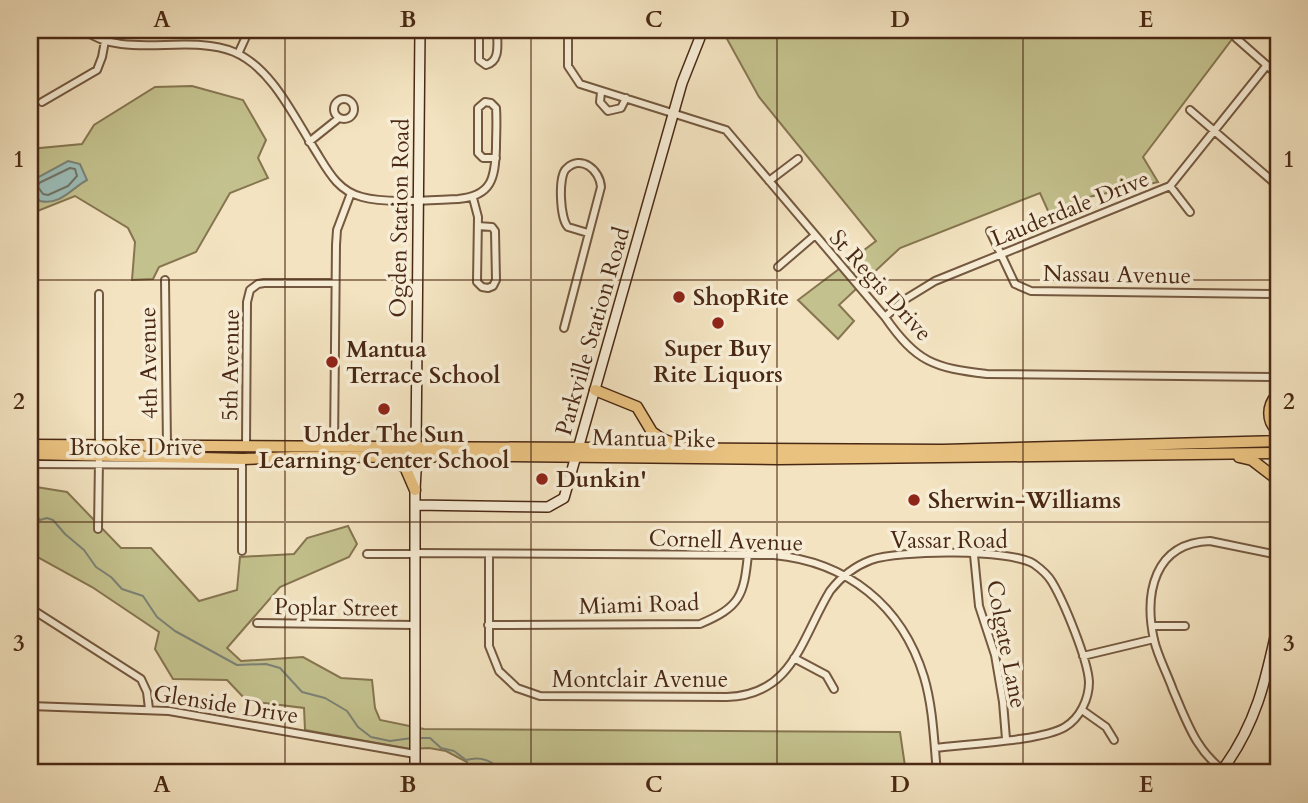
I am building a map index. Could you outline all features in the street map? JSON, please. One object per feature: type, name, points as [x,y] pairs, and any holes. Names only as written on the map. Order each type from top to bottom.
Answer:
[{"type":"main road","points":[[595,390],[637,407],[652,432],[662,439],[695,449]]},
{"type":"main road","points":[[1278,394],[1273,399],[1269,415],[1278,431]]},
{"type":"main road","name":"Mantua Pike","points":[[30,454],[242,462],[293,457],[422,458],[695,449],[943,450],[1278,441]]},
{"type":"main road","name":"Mantua Pike","points":[[30,445],[99,455],[167,446],[965,458],[1278,453]]},
{"type":"main road","points":[[1200,454],[1241,457],[1257,464],[1278,480]]},
{"type":"main road","points":[[293,457],[299,460],[390,461],[405,467],[415,490]]},
{"type":"street","points":[[84,30],[105,41],[119,44],[203,44],[238,54],[254,65],[274,87],[331,177],[351,193],[361,197],[473,198],[491,182],[496,169],[496,158],[496,108],[485,102],[478,108],[478,153],[483,158],[496,158]]},
{"type":"street","points":[[238,54],[249,30]]},
{"type":"street","name":"Ogden Station Road","points":[[416,448],[420,30]]},
{"type":"street","points":[[479,30],[479,60],[486,65],[496,59],[496,30]]},
{"type":"street","points":[[568,30],[567,58],[571,73],[580,84],[601,92],[600,102],[608,111],[621,108],[626,98]]},
{"type":"street","name":"Parkville Station Road","points":[[415,505],[548,507],[564,498],[674,113],[703,30]]},
{"type":"street","points":[[1236,38],[1278,75]]},
{"type":"street","points":[[42,102],[97,70],[105,41]]},
{"type":"street","name":"Lauderdale Drive","points":[[885,317],[904,300],[935,281],[1170,186],[1267,65]]},
{"type":"street","name":"St Regis Drive","points":[[601,92],[726,130],[885,317],[907,347],[949,370],[987,374],[1278,376]]},
{"type":"street","points":[[1191,110],[1278,186]]},
{"type":"street","points":[[309,142],[340,118]]},
{"type":"street","points":[[769,181],[797,159]]},
{"type":"street","points":[[564,328],[601,184],[593,168],[577,164],[567,168],[562,177],[562,216],[568,227],[588,233]]},
{"type":"street","points":[[1170,186],[1190,212]]},
{"type":"street","points":[[334,447],[337,230],[351,193]]},
{"type":"street","points":[[473,198],[478,226],[477,282],[482,288],[488,288],[493,286],[496,280],[495,231],[492,227],[478,226]]},
{"type":"street","name":"Nassau Avenue","points":[[990,231],[1015,284],[1031,291],[1278,294]]},
{"type":"street","points":[[778,267],[814,236]]},
{"type":"street","name":"4th Avenue","points":[[165,279],[167,446]]},
{"type":"street","name":"5th Avenue","points":[[246,446],[248,292],[253,286],[264,283],[335,283]]},
{"type":"street","points":[[98,529],[99,294]]},
{"type":"street","name":"Brooke Drive","points":[[30,464],[99,455]]},
{"type":"street","points":[[415,773],[415,490],[416,471],[422,458]]},
{"type":"street","points":[[242,462],[242,551]]},
{"type":"street","points":[[1278,555],[1200,541],[1178,548],[1164,561],[1155,578],[1152,592],[1154,639],[1197,744],[1223,772],[1255,716],[1278,623]]},
{"type":"street","name":"Cornell Avenue","points":[[367,554],[748,554],[812,561],[847,575],[883,606],[912,646],[928,691],[937,773]]},
{"type":"street","name":"Montclair Avenue","points":[[489,554],[489,646],[499,671],[517,688],[540,696],[741,697],[765,690],[784,674],[830,592],[838,580],[847,575]]},
{"type":"street","name":"Miami Road","points":[[488,625],[701,624],[729,610],[739,597],[745,580],[748,554]]},
{"type":"street","name":"Vassar Road","points":[[847,575],[860,565],[905,554],[1011,556],[1025,559],[1045,573],[1052,582],[1083,656],[1089,681],[1082,710]]},
{"type":"street","name":"Colgate Lane","points":[[974,555],[979,606],[995,655],[1006,739]]},
{"type":"street","points":[[30,608],[141,679],[147,692],[149,709]]},
{"type":"street","name":"Poplar Street","points":[[257,623],[415,625]]},
{"type":"street","points":[[1153,626],[1185,626]]},
{"type":"street","points":[[1083,656],[1154,639]]},
{"type":"street","points":[[794,658],[825,675],[834,689]]},
{"type":"street","name":"Glenside Drive","points":[[30,706],[149,709],[415,754]]},
{"type":"street","points":[[935,748],[1054,732],[1072,722],[1082,710],[1106,727],[1114,740]]},
{"type":"shaded area","points":[[730,30],[1239,30],[1143,157],[1158,182],[1075,200],[1053,222],[1040,193],[900,248],[839,305],[854,321],[838,339],[798,300],[876,241],[759,97],[727,39]]},
{"type":"shaded area","points":[[192,86],[243,100],[266,140],[258,158],[268,178],[230,193],[196,252],[159,267],[153,279],[132,280],[135,242],[128,228],[75,196],[30,214],[30,149],[82,144],[94,125],[155,87]]},
{"type":"shaded area","points":[[30,486],[67,492],[121,548],[151,548],[199,601],[237,590],[240,557],[294,554],[307,538],[348,526],[357,544],[349,557],[280,587],[227,648],[241,661],[303,657],[341,678],[372,680],[375,708],[380,720],[424,729],[900,732],[906,773],[467,773],[467,762],[446,751],[410,749],[305,730],[304,708],[247,701],[227,680],[173,679],[155,649],[159,632],[92,587],[30,553]]},
{"type":"water","points":[[68,161],[80,164],[87,180],[60,199],[40,201],[32,191],[33,180]]},
{"type":"waterway","points":[[30,509],[40,520],[53,520],[84,550],[96,567],[122,589],[143,596],[157,617],[175,631],[237,665],[266,664],[280,668],[302,692],[325,698],[347,711],[358,727],[371,737],[390,741],[412,738]]},
{"type":"waterway","points":[[418,738],[430,738],[441,748],[454,751],[466,760],[485,760],[501,771]]},
{"type":"place","name":"ShopRite","points":[[679,297]]},
{"type":"place","name":"Super Buy Rite Liquors","points":[[718,323]]},
{"type":"place","name":"Mantua Terrace School","points":[[332,362]]},
{"type":"place","name":"Under The Sun Learning Center School","points":[[384,409]]},
{"type":"place","name":"Dunkin'","points":[[542,479]]},
{"type":"place","name":"Sherwin-Williams","points":[[914,500]]}]
